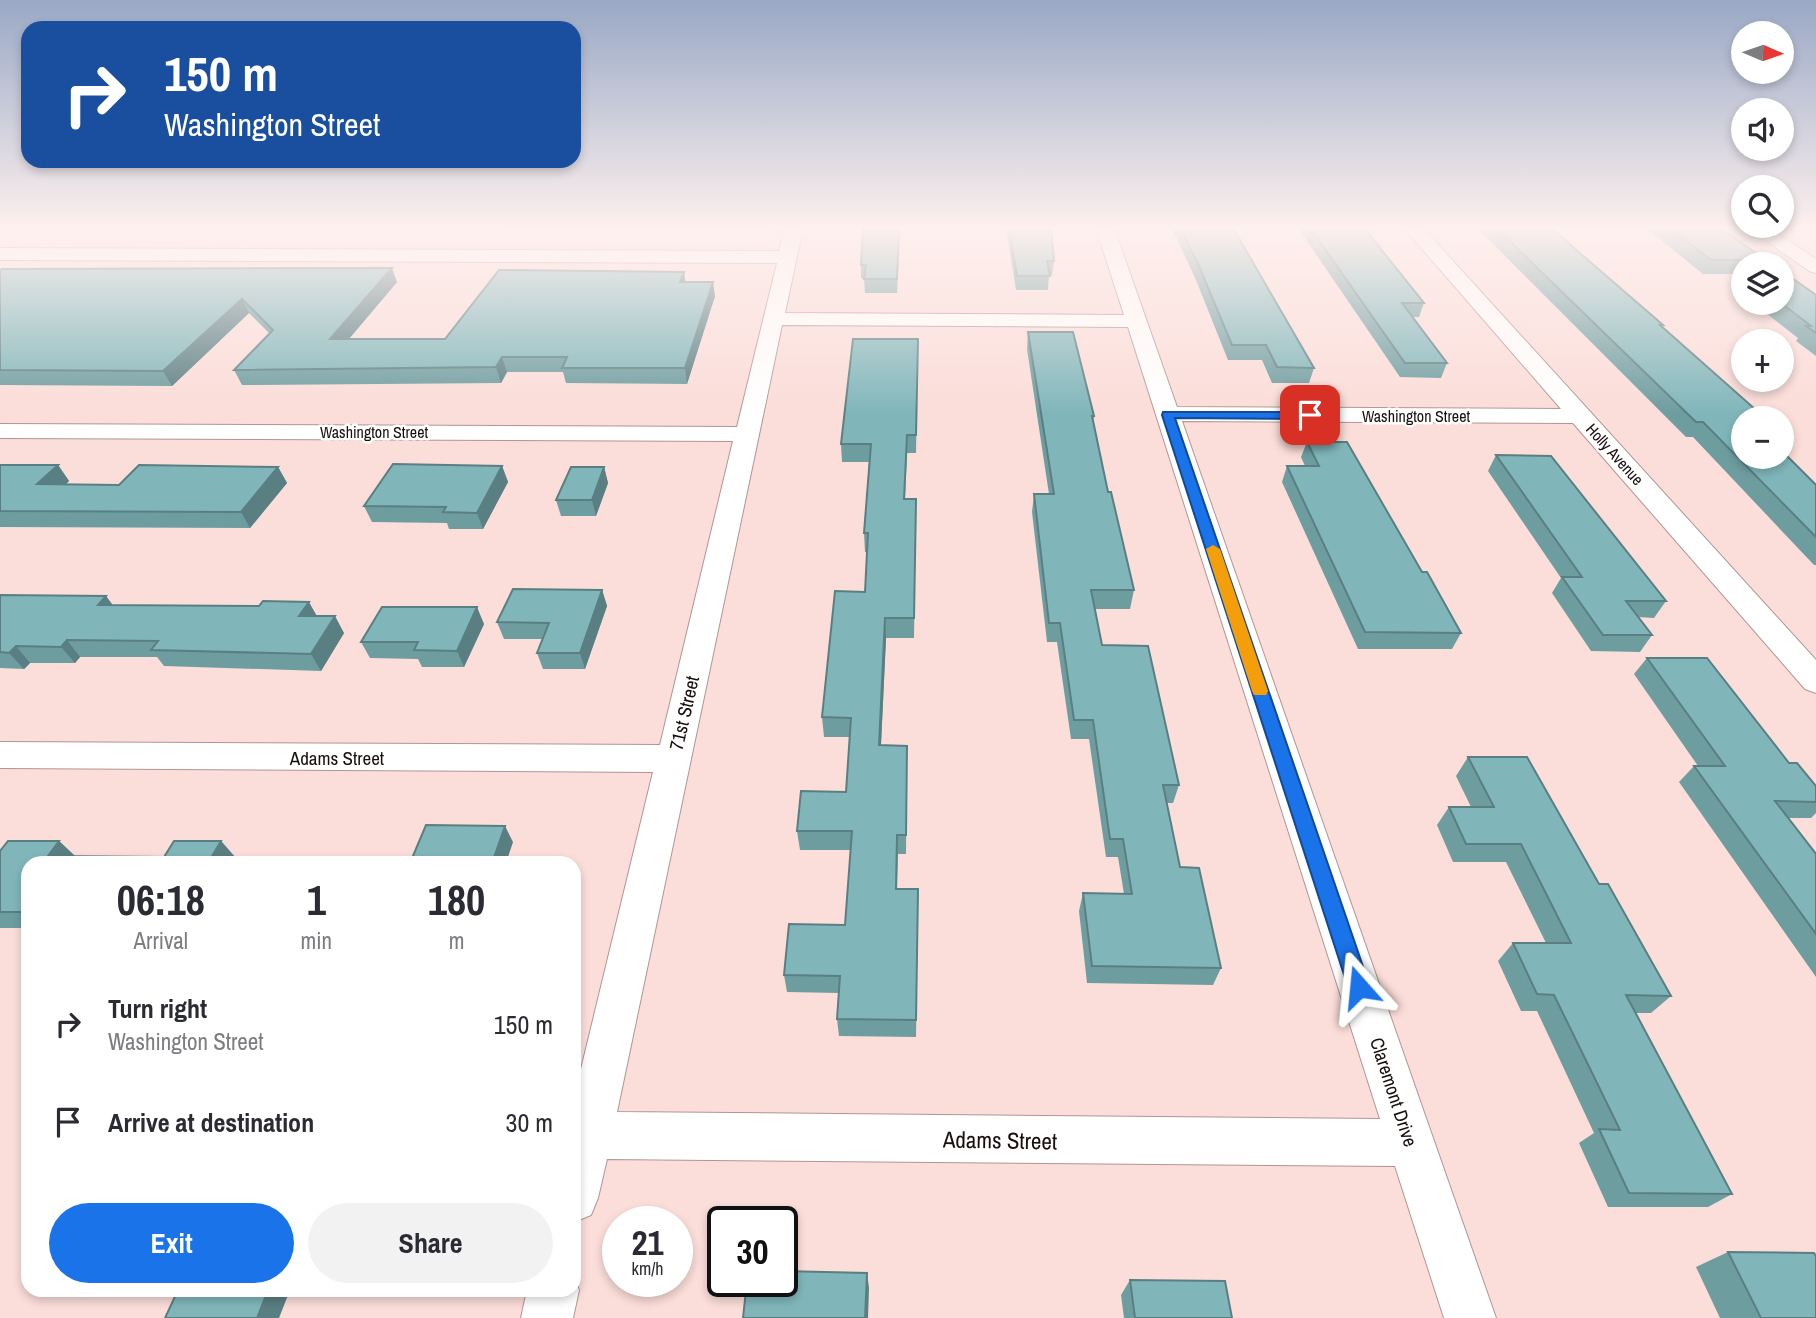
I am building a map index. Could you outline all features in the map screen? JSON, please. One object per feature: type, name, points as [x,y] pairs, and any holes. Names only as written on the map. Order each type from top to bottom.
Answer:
[{"type":"street","name":"71st Street","points":[[581,1166],[781,290]]},
{"type":"street","name":"Claremont Drive","points":[[1126,290],[1470,1318]]},
{"type":"street","name":"Holly Avenue","points":[[1468,290],[1816,681]]},
{"type":"street","points":[[774,319],[1136,321]]},
{"type":"street","name":"Washington Street","points":[[1168,415],[1581,416]]},
{"type":"street","name":"Washington Street","points":[[0,431],[748,434]]},
{"type":"street","name":"Adams Street","points":[[0,755],[674,759]]},
{"type":"street","name":"Adams Street","points":[[588,1135],[1411,1143]]},
{"type":"street","points":[[547,1318],[552,1297]]},
{"type":"building","points":[[0,290],[373,290],[330,339],[445,339],[484,290],[711,290],[685,368],[562,368],[567,357],[502,357],[496,367],[234,370],[273,330],[242,299],[163,371],[0,370]]},
{"type":"building","points":[[1209,290],[1269,290],[1314,368],[1277,367],[1266,345],[1232,345]]},
{"type":"building","points":[[1353,290],[1413,290],[1424,303],[1402,303],[1447,363],[1405,363]]},
{"type":"building","points":[[1559,290],[1622,290],[1731,388],[1731,392],[1736,392],[1751,406],[1731,406],[1731,450],[1703,422],[1696,422]]},
{"type":"building","points":[[1794,290],[1808,290],[1816,295],[1816,333],[1806,326],[1811,326],[1794,313]]},
{"type":"building","points":[[1028,332],[1073,332],[1094,416],[1108,492],[1111,492],[1134,590],[1091,590],[1102,645],[1148,646],[1179,785],[1163,785],[1180,867],[1199,868],[1221,968],[1092,966],[1083,893],[1132,894],[1123,839],[1110,839],[1093,720],[1074,720],[1060,623],[1049,623],[1034,494],[1054,494]]},
{"type":"building","points":[[853,339],[918,339],[916,435],[907,435],[904,499],[916,499],[914,618],[885,618],[879,745],[907,746],[906,835],[897,835],[896,889],[918,889],[916,1020],[837,1019],[840,976],[784,975],[789,924],[845,925],[852,831],[797,831],[801,791],[846,792],[851,718],[822,717],[835,591],[865,592],[868,533],[864,533],[871,444],[841,444]]},
{"type":"building","points":[[1307,442],[1347,442],[1422,572],[1427,572],[1461,633],[1365,632],[1287,466],[1319,466]]},
{"type":"building","points":[[1496,455],[1551,456],[1666,601],[1626,601],[1652,635],[1603,635],[1562,577],[1582,577]]},
{"type":"building","points":[[1794,463],[1816,485],[1816,537],[1749,469],[1794,469]]},
{"type":"building","points":[[393,464],[502,466],[477,513],[443,512],[446,507],[364,506]]},
{"type":"building","points":[[0,465],[58,465],[37,484],[119,485],[139,465],[278,467],[241,512],[0,511]]},
{"type":"building","points":[[571,467],[604,467],[592,500],[556,500]]},
{"type":"building","points":[[513,589],[602,590],[580,653],[537,653],[549,623],[497,622]]},
{"type":"building","points":[[0,595],[106,596],[98,605],[259,606],[263,601],[309,602],[299,616],[335,616],[311,654],[151,650],[158,641],[67,640],[61,647],[16,646],[9,653],[0,652]]},
{"type":"building","points":[[382,607],[477,607],[457,651],[414,650],[418,642],[361,642]]},
{"type":"building","points":[[1647,658],[1707,658],[1789,763],[1797,763],[1816,786],[1816,802],[1775,801],[1816,854],[1816,934],[1694,766],[1725,766]]},
{"type":"building","points":[[1468,757],[1527,757],[1599,884],[1608,884],[1671,996],[1626,995],[1732,1194],[1629,1193],[1599,1129],[1620,1130],[1554,995],[1537,994],[1513,943],[1571,943],[1521,844],[1466,844],[1449,807],[1494,807]]},
{"type":"building","points":[[426,825],[505,826],[494,856],[413,856]]},
{"type":"building","points":[[8,841],[59,841],[48,856],[21,856],[21,912],[0,912],[0,851]]},
{"type":"building","points":[[174,841],[221,841],[212,856],[165,856]]},
{"type":"building","points":[[1728,1252],[1814,1253],[1816,1318],[1761,1318]]},
{"type":"building","points":[[798,1271],[867,1273],[865,1318],[743,1318],[745,1297],[798,1297]]},
{"type":"building","points":[[1130,1280],[1225,1281],[1232,1318],[1135,1318]]},
{"type":"building","points":[[175,1297],[265,1297],[257,1318],[165,1318]]},
{"type":"slow traffic","points":[[1213,549],[1260,691]]},
{"type":"route","points":[[1310,415],[1168,415],[1359,987]]}]
